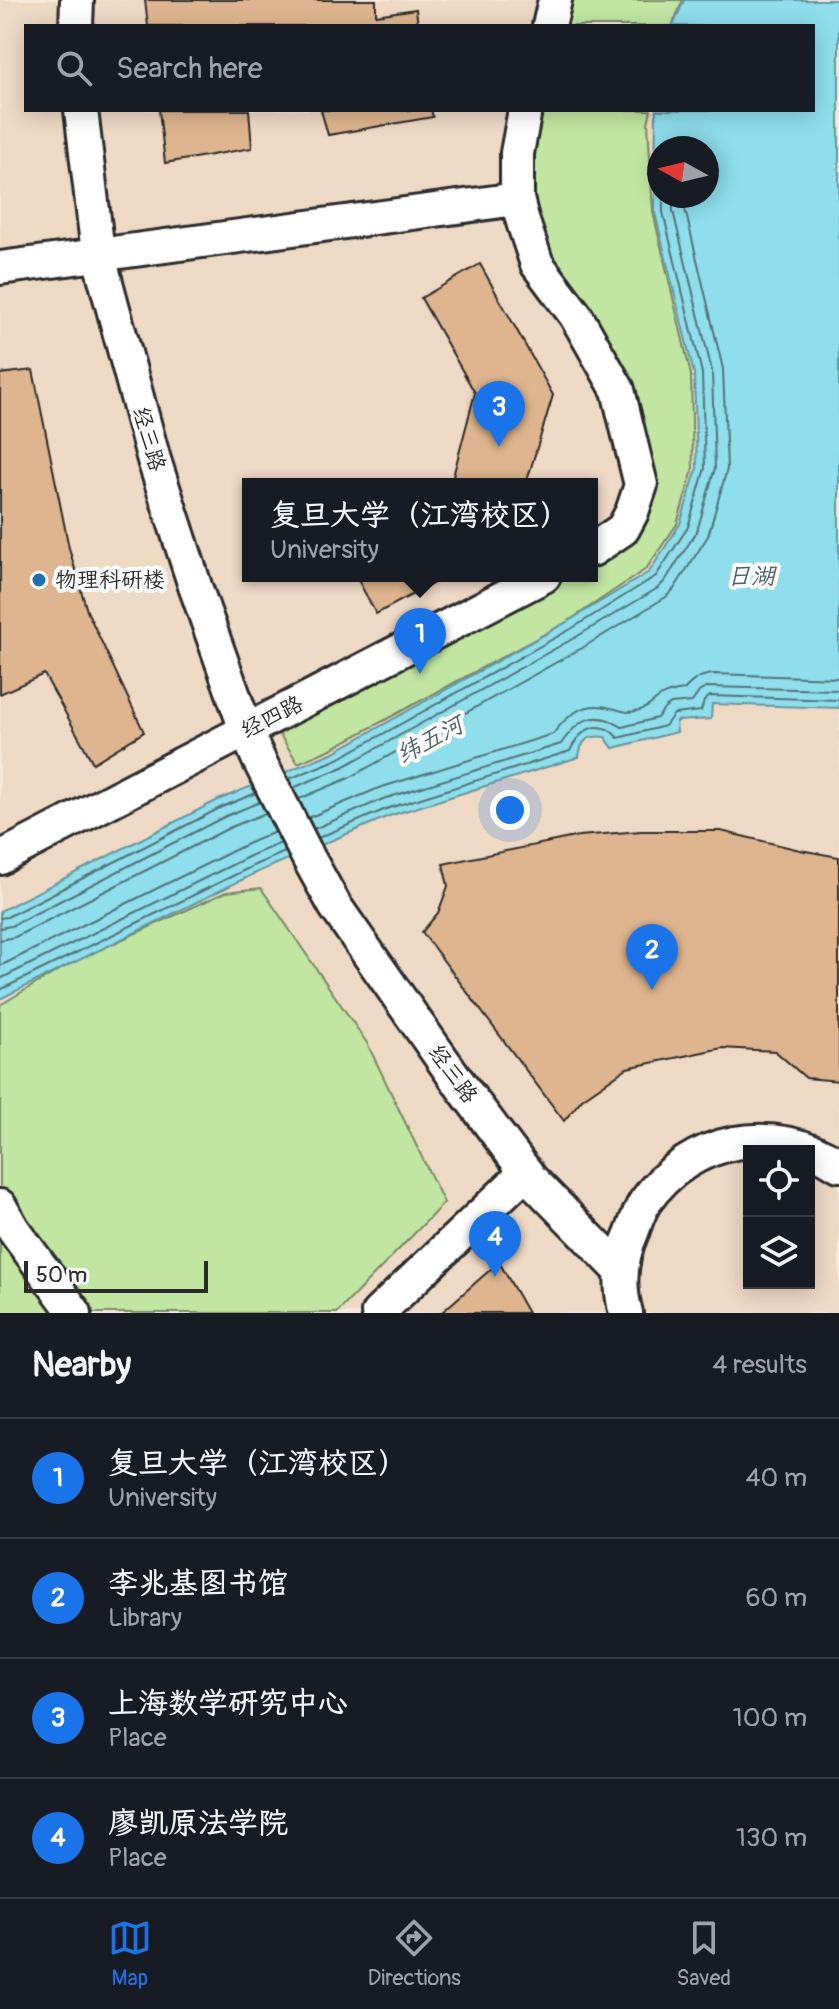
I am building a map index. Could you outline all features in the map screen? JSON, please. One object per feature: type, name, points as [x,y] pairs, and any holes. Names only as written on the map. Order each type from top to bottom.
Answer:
[{"type":"lane","points":[[76,24],[77,0]]},
{"type":"lane","points":[[549,24],[555,0]]},
{"type":"lane","name":"经三路","points":[[81,112],[98,253],[154,460],[252,744],[309,859],[343,918],[456,1079],[526,1172],[621,1271]]},
{"type":"lane","points":[[525,112],[517,153],[517,199],[537,264],[576,316],[618,390],[641,485],[623,529],[598,546]]},
{"type":"lane","points":[[0,268],[517,199]]},
{"type":"lane","name":"经四路","points":[[0,858],[252,744],[534,582]]},
{"type":"lane","points":[[626,1313],[621,1271],[625,1247],[644,1203],[671,1172],[710,1149],[745,1140],[784,1141],[822,1154],[839,1165]]},
{"type":"lane","points":[[378,1313],[526,1172]]},
{"type":"lane","points":[[0,1206],[13,1229],[75,1313]]},
{"type":"shaded area","points":[[0,0],[839,0],[839,1313],[0,1313]]},
{"type":"green space","points":[[561,0],[683,0],[673,24],[556,24]]},
{"type":"green space","points":[[534,112],[651,112],[647,136],[647,208],[653,208],[691,375],[693,470],[677,524],[646,569],[567,622],[331,749],[298,763],[275,723],[542,582],[598,582],[598,550],[625,530],[627,425],[542,260],[526,202]]},
{"type":"green space","points":[[261,888],[367,1043],[444,1203],[337,1313],[0,1313],[0,1005],[73,962],[226,892]]},
{"type":"water","points":[[684,0],[839,0],[839,708],[712,704],[711,719],[676,721],[677,732],[613,748],[605,737],[590,738],[582,746],[579,757],[389,816],[260,871],[0,999],[0,911],[218,800],[334,752],[567,622],[649,572],[680,524],[697,468],[694,374],[655,208],[719,208],[719,136],[656,136],[656,112],[815,112],[815,24],[674,24]]},
{"type":"building","points":[[145,0],[376,0],[376,15],[416,9],[418,24],[148,24]]},
{"type":"building","points":[[159,112],[249,112],[252,148],[165,163]]},
{"type":"building","points":[[322,112],[432,112],[433,117],[328,135]]},
{"type":"building","points":[[480,264],[553,395],[528,478],[453,478],[475,393],[421,298]]},
{"type":"building","name":"物理科研楼","points":[[33,370],[69,548],[87,611],[144,732],[93,763],[44,674],[0,694],[0,374]]},
{"type":"building","points":[[359,582],[436,582],[376,614]]},
{"type":"building","points":[[641,831],[721,831],[839,857],[839,1081],[806,1078],[775,1051],[722,1048],[627,1068],[582,1099],[564,1121],[422,932],[438,913],[448,886],[443,864],[579,836]]},
{"type":"building","points":[[499,1262],[528,1313],[441,1313]]},
{"type":"place","name":"上海数学研究中心","points":[[499,447]]},
{"type":"place","name":"物理科研楼","points":[[39,580]]},
{"type":"place","name":"复旦大学（江湾校区）","points":[[420,674]]},
{"type":"place","name":"李兆基图书馆","points":[[652,990]]},
{"type":"place","name":"廖凯原法学院","points":[[495,1277]]},
{"type":"water label","name":"日湖","points":[[751,576]]},
{"type":"water label","name":"纬五河","points":[[430,740]]}]
